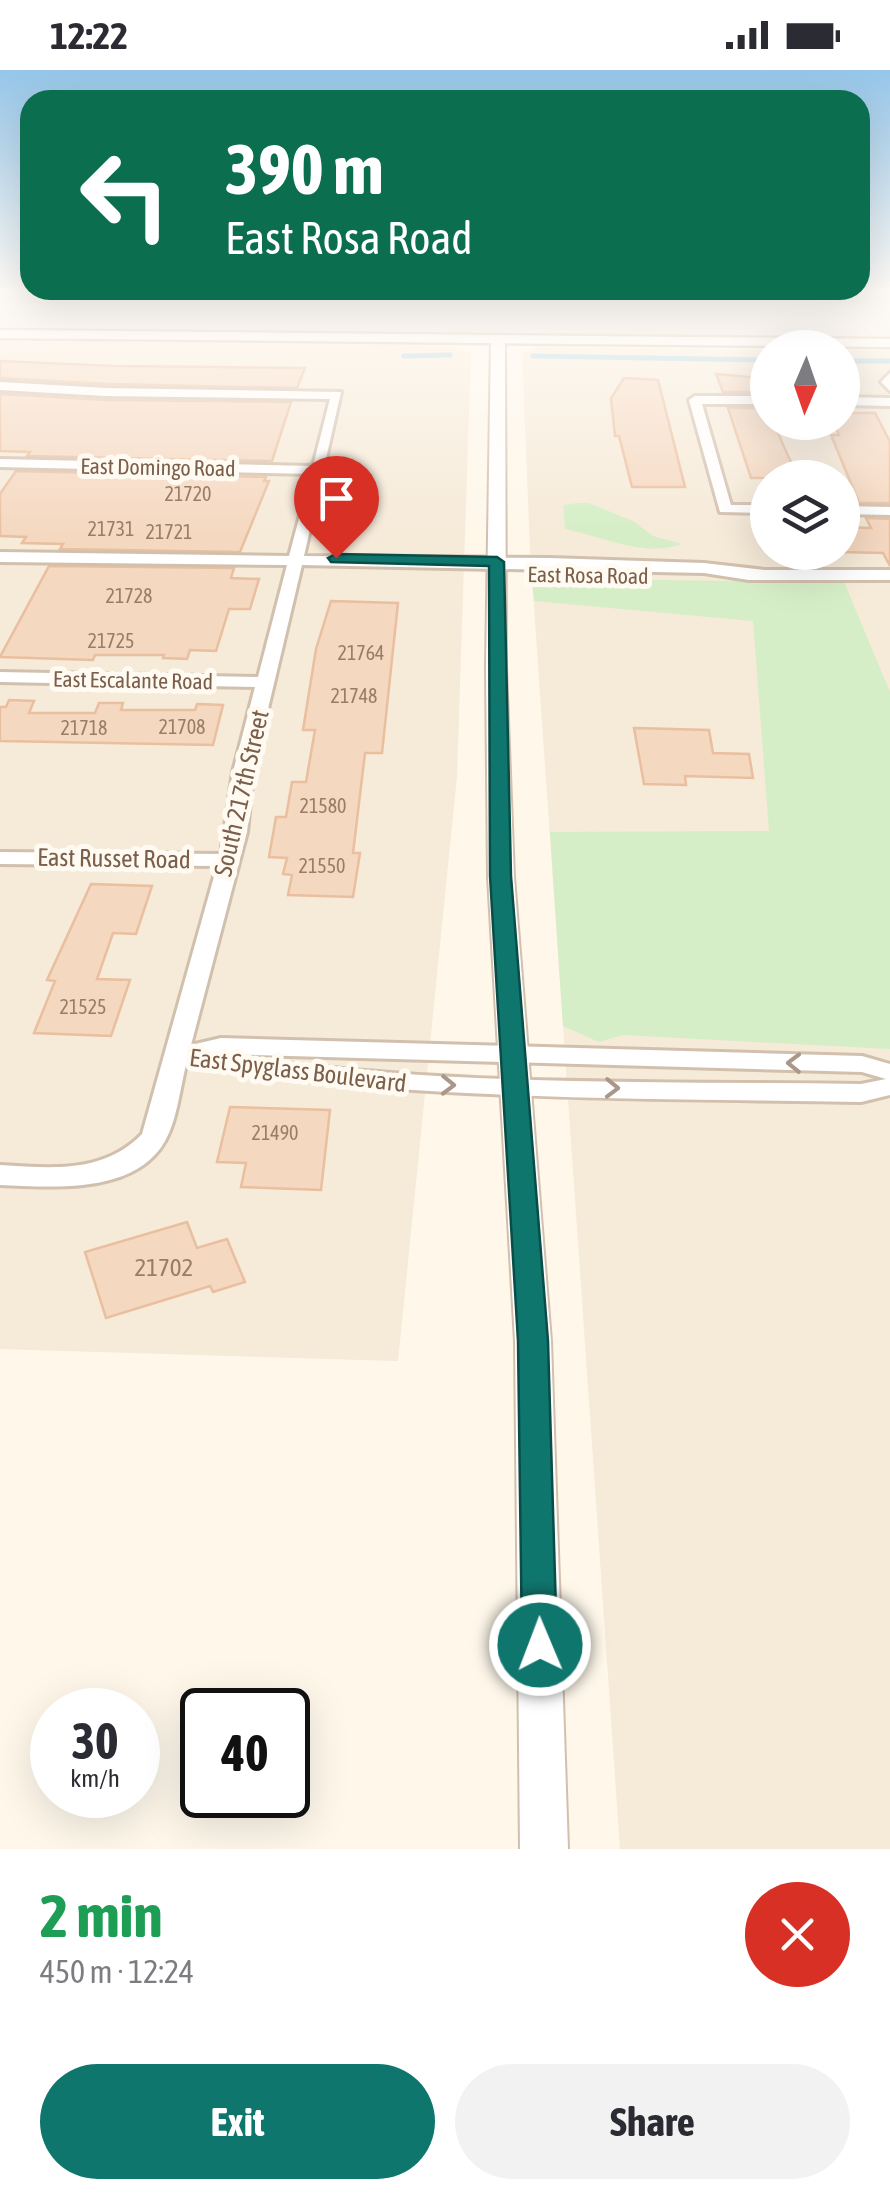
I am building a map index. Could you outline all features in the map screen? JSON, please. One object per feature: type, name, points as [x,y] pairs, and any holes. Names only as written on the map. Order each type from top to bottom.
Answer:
[{"type":"street","points":[[498,370],[500,876],[533,1341],[544,1849]]},
{"type":"street","points":[[890,377],[886,382],[890,388]]},
{"type":"street","name":"South 217th Street","points":[[0,386],[337,395],[243,772],[237,832],[154,1138],[138,1158],[113,1170],[57,1177],[0,1175]]},
{"type":"street","points":[[750,400],[695,400],[726,508],[750,509]]},
{"type":"street","points":[[860,401],[890,402]]},
{"type":"street","name":"East Domingo Road","points":[[0,463],[317,470]]},
{"type":"street","points":[[860,510],[890,510]]},
{"type":"street","name":"East Rosa Road","points":[[0,557],[296,561],[331,569],[496,567],[703,578],[761,574],[890,575]]},
{"type":"street","name":"East Escalante Road","points":[[0,677],[267,682]]},
{"type":"street","name":"East Russet Road","points":[[0,858],[228,860]]},
{"type":"street","name":"East Spyglass Boulevard","points":[[177,1056],[241,1068],[408,1084],[513,1071],[862,1064],[890,1072]]},
{"type":"street","name":"East Spyglass Boulevard","points":[[513,1071],[861,1093],[890,1087]]},
{"type":"shaded area","points":[[0,370],[470,370],[457,776],[398,1361],[0,1349]]},
{"type":"shaded area","points":[[523,370],[750,370],[750,440],[860,440],[860,370],[890,370],[890,1849],[620,1849],[530,549]]},
{"type":"green space","points":[[589,503],[633,521],[653,536],[682,544],[652,549],[565,529],[563,505]]},
{"type":"green space","points":[[560,579],[844,582],[890,692],[890,1049],[623,1035],[599,1042],[563,1026],[550,832],[769,831],[753,621],[534,601],[532,583]]},
{"type":"building","points":[[0,370],[304,370],[297,388],[0,378]]},
{"type":"building","points":[[716,374],[750,377],[750,392],[723,392]]},
{"type":"building","points":[[624,378],[658,380],[685,487],[632,487],[619,436],[615,436],[611,398]]},
{"type":"building","points":[[0,394],[106,400],[291,402],[272,461],[27,456],[30,452],[0,451]]},
{"type":"building","points":[[728,408],[750,408],[750,440],[781,440],[790,460],[750,460],[750,475]]},
{"type":"building","points":[[860,413],[875,413],[890,442],[890,503],[860,503],[860,460],[841,460],[833,440],[860,440]]},
{"type":"building","points":[[16,471],[266,477],[264,481],[269,481],[240,552],[60,549],[63,544],[22,543],[26,537],[0,536],[0,494]]},
{"type":"building","points":[[866,518],[890,519],[890,566],[883,553],[860,552],[860,528],[871,528]]},
{"type":"building","points":[[49,566],[234,568],[231,578],[259,579],[250,609],[229,609],[216,651],[190,650],[187,659],[163,658],[164,655],[95,655],[93,660],[0,657]]},
{"type":"building","points":[[331,601],[398,603],[382,753],[365,753],[353,853],[360,853],[353,897],[288,895],[292,875],[283,874],[287,858],[269,857],[276,817],[286,817],[292,782],[306,782],[315,730],[303,730],[316,649]]},
{"type":"building","points":[[9,700],[34,701],[29,713],[95,713],[99,703],[123,703],[121,710],[195,710],[197,704],[223,705],[213,745],[0,741],[0,707],[6,707]]},
{"type":"building","points":[[634,728],[709,730],[713,753],[749,754],[753,778],[685,776],[686,785],[644,784]]},
{"type":"building","points":[[91,884],[152,886],[136,934],[113,933],[97,979],[130,980],[111,1036],[34,1033],[55,981],[47,980]]},
{"type":"building","points":[[230,1107],[330,1110],[321,1190],[241,1187],[246,1163],[217,1162]]},
{"type":"building","points":[[187,1222],[197,1248],[227,1239],[245,1282],[213,1292],[210,1286],[106,1318],[85,1252]]},
{"type":"route","points":[[336,558],[497,562],[500,876],[533,1341],[540,1645]]}]
